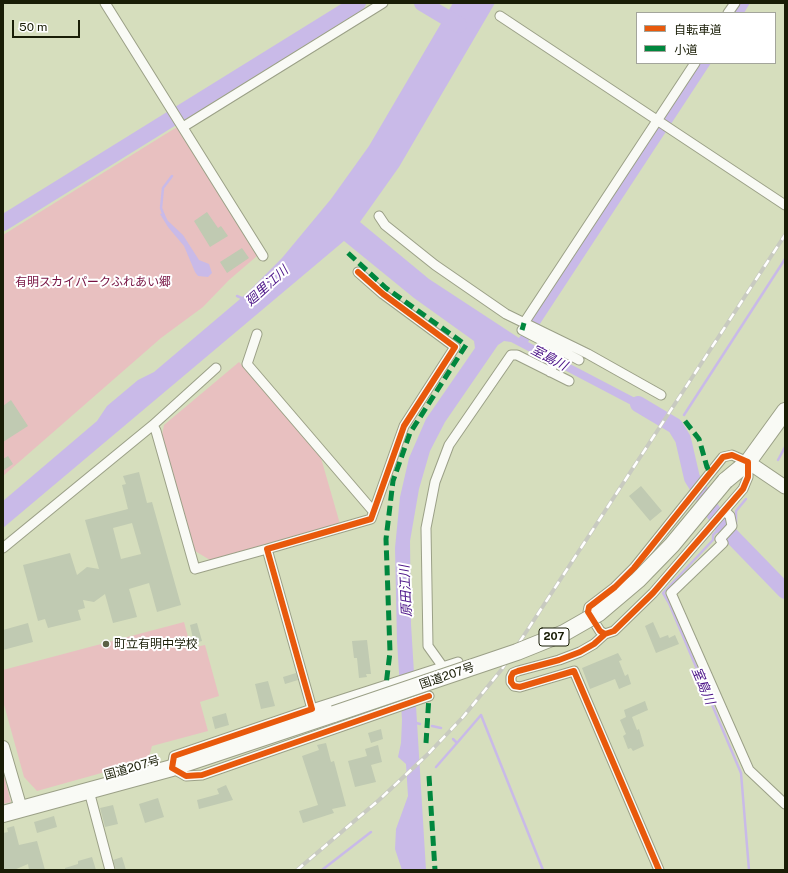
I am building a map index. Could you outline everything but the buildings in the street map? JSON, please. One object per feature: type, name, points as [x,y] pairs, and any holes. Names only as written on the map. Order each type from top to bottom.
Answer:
[{"type":"highway","name":"国道207号","points":[[3,814],[172,768],[518,652],[564,633],[598,613],[648,570],[672,545],[725,481],[748,462],[785,411]]},
{"type":"main road","points":[[748,462],[785,487]]},
{"type":"street","points":[[105,3],[263,256]]},
{"type":"street","points":[[183,127],[383,3]]},
{"type":"street","points":[[729,12],[735,3]]},
{"type":"street","points":[[500,16],[785,205]]},
{"type":"street","points":[[523,327],[694,64]]},
{"type":"street","points":[[379,216],[385,225],[435,265],[523,327],[588,354],[661,395]]},
{"type":"street","points":[[153,425],[195,569],[371,519],[404,426],[455,347],[383,294],[358,272]]},
{"type":"street","points":[[257,334],[247,364],[373,511]]},
{"type":"street","points":[[537,334],[560,350],[579,360]]},
{"type":"street","points":[[550,372],[560,350]]},
{"type":"street","points":[[443,667],[428,646],[426,528],[435,482],[449,445],[511,355],[517,355],[569,381]]},
{"type":"street","points":[[3,548],[153,425],[216,368]]},
{"type":"street","points":[[605,634],[600,631],[588,612],[589,606],[615,586],[634,568],[724,457],[732,455],[748,462],[748,477],[743,489],[710,529],[653,593],[614,631],[605,634],[594,644],[580,652],[513,673],[511,682],[514,686],[520,687],[574,671],[659,870]]},
{"type":"street","points":[[725,511],[730,516],[732,526],[720,539],[723,543],[671,593],[750,770],[785,804]]},
{"type":"street","points":[[267,549],[312,709]]},
{"type":"street","points":[[429,696],[202,775],[186,776],[172,768],[174,756],[312,709],[458,662]]},
{"type":"street","points":[[3,747],[21,809]]},
{"type":"street","points":[[89,791],[110,870]]},
{"type":"green space","name":"有明スカイパークふれあい郷","points":[[177,127],[257,256],[229,280],[203,307],[161,338],[3,476],[3,235]]},
{"type":"green space","points":[[239,362],[321,458],[340,524],[210,560],[195,551],[162,435],[164,425]]},
{"type":"green space","points":[[184,622],[191,648],[205,645],[219,696],[200,702],[208,731],[152,746],[148,760],[37,791],[24,777],[3,701],[3,670]]},
{"type":"green space","points":[[3,772],[11,802],[3,804]]},
{"type":"water","name":"廻里江川","points":[[453,3],[495,3],[399,167],[360,222],[429,279],[519,338],[699,64],[710,64],[528,342],[660,411],[656,418],[511,342],[504,341],[498,345],[445,422],[430,451],[419,489],[410,541],[411,624],[426,870],[402,870],[395,849],[396,829],[408,796],[406,764],[398,757],[401,743],[402,720],[397,641],[395,548],[400,497],[409,458],[426,419],[475,348],[474,341],[414,298],[344,241],[3,528],[3,501],[97,421],[107,406],[138,380],[154,372],[246,294],[282,258],[331,199],[369,146]]},
{"type":"water","points":[[739,3],[750,3],[745,12],[733,12]]},
{"type":"water","points":[[164,213],[168,221],[183,235],[199,260],[209,264],[212,273],[208,277],[198,276],[195,272],[184,246],[168,227],[160,214]]},
{"type":"waterway","points":[[3,223],[358,3]]},
{"type":"waterway","points":[[422,3],[459,25]]},
{"type":"waterway","points":[[164,216],[161,208],[163,188],[172,176]]},
{"type":"waterway","points":[[684,415],[785,259]]},
{"type":"waterway","name":"廻里江川","points":[[237,296],[244,299]]},
{"type":"waterway","name":"室島川","points":[[638,404],[675,426],[683,439],[692,478],[722,526],[785,591]]},
{"type":"waterway","points":[[778,460],[785,447]]},
{"type":"waterway","points":[[736,525],[736,511],[746,499]]},
{"type":"waterway","name":"室島川","points":[[722,526],[713,535],[713,540],[663,593],[669,603],[741,773],[749,870]]},
{"type":"waterway","points":[[453,739],[457,743],[481,715],[543,870]]},
{"type":"waterway","name":"原田江川","points":[[413,722],[420,724]]},
{"type":"waterway","points":[[432,726],[441,728]]},
{"type":"waterway","points":[[436,767],[457,743]]},
{"type":"waterway","points":[[322,870],[371,832]]},
{"type":"railway","points":[[297,870],[379,800],[428,754],[463,717],[502,669],[785,235]]},
{"type":"marked path","points":[[348,253],[386,288],[466,345],[410,433],[393,481],[386,539],[390,652],[386,685]]},
{"type":"marked path","points":[[522,330],[524,323]]},
{"type":"marked path","points":[[685,421],[699,439],[707,467],[711,473]]},
{"type":"marked path","points":[[426,743],[429,696]]},
{"type":"marked path","points":[[429,776],[435,870]]},
{"type":"cycle path","points":[[358,272],[383,294],[455,347],[404,426],[371,519],[267,549],[312,709],[174,756],[172,768],[186,776],[202,775],[429,696]]},
{"type":"cycle path","points":[[605,634],[600,631],[588,612],[589,607],[615,587],[634,568],[723,457],[732,455],[748,462],[748,477],[743,489],[653,593],[614,631],[605,634],[594,644],[580,652],[559,660],[518,671],[513,673],[511,677],[511,682],[514,686],[520,687],[574,671],[659,870]]},
{"type":"place","name":"町立有明中学校","points":[[106,644]]}]
